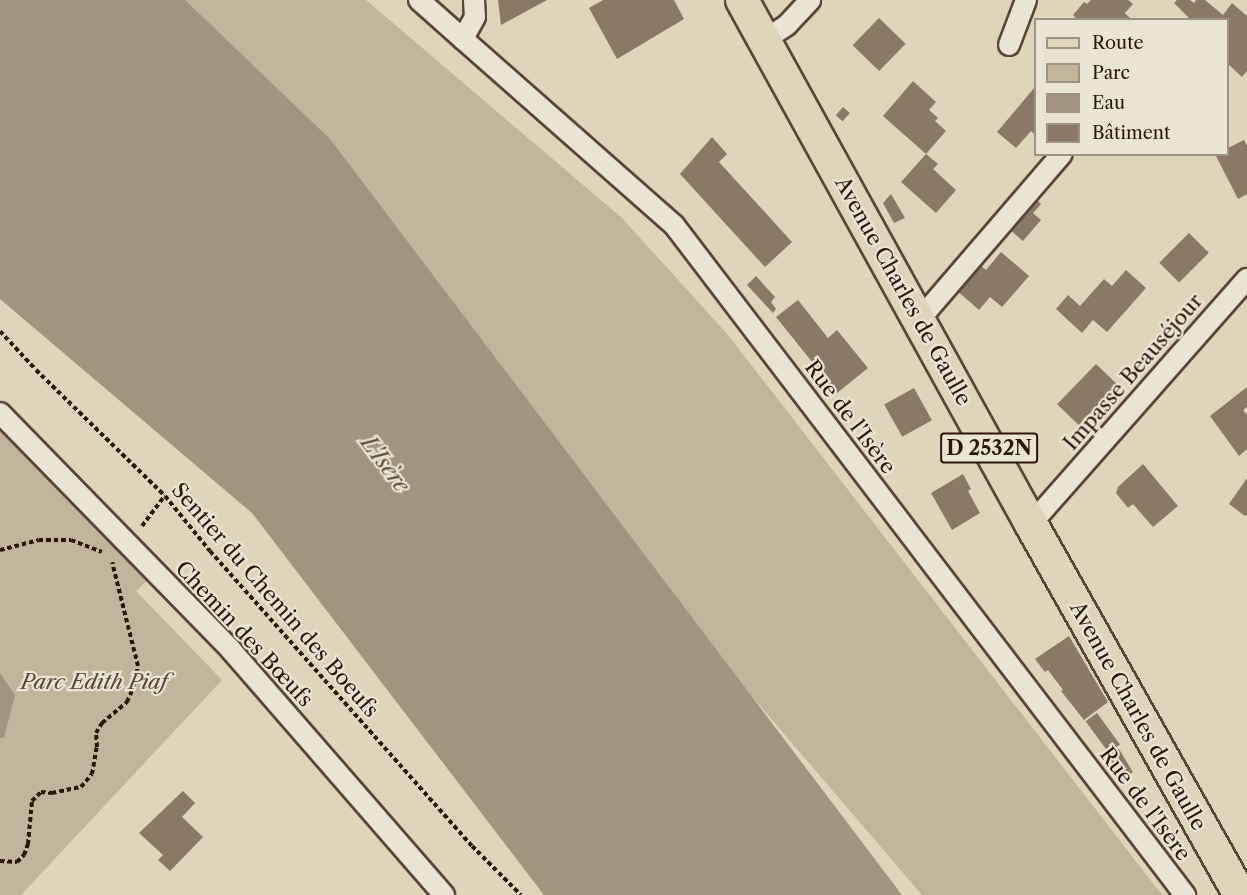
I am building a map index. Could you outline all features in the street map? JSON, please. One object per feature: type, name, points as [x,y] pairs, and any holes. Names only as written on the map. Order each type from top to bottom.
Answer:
[{"type":"main road","name":"Avenue Charles de Gaulle","points":[[742,0],[1031,524],[1240,895]]},
{"type":"street","name":"Rue de l'Isère","points":[[419,0],[674,225],[1185,895]]},
{"type":"street","points":[[463,39],[475,17],[474,0]]},
{"type":"street","points":[[764,40],[787,25],[810,0]]},
{"type":"street","points":[[1009,45],[1026,0]]},
{"type":"street","points":[[919,320],[1060,156]]},
{"type":"street","name":"Impasse Beauséjour","points":[[1031,524],[1247,279]]},
{"type":"street","name":"Chemin des Bœufs","points":[[0,413],[231,650],[444,895]]},
{"type":"path","name":"Sentier du Chemin des Boeufs","points":[[0,331],[36,370],[165,496],[210,551],[472,846],[521,895]]},
{"type":"path","points":[[126,542],[165,496]]},
{"type":"path","points":[[0,550],[39,540],[71,540],[111,556],[138,666],[127,702],[102,723],[96,733],[97,747],[92,774],[81,787],[52,793],[41,792],[32,801],[28,844],[24,855],[16,862],[0,861]]},
{"type":"green space","points":[[156,0],[366,0],[622,218],[728,335],[1162,895],[922,895]]},
{"type":"green space","name":"Parc Edith Piaf","points":[[0,423],[151,577],[136,591],[222,680],[21,895],[0,895]]},
{"type":"water","name":"L'Isère","points":[[0,0],[185,0],[330,139],[902,895],[544,895],[252,513],[0,299]]},
{"type":"water","points":[[0,673],[15,695],[4,738],[0,738]]},
{"type":"building","points":[[498,0],[547,0],[501,25]]},
{"type":"building","points":[[603,0],[674,0],[684,19],[617,59],[589,8]]},
{"type":"building","points":[[1091,0],[1128,0],[1133,4],[1125,13],[1130,18],[1076,18],[1073,15],[1084,2],[1087,4]]},
{"type":"building","points":[[1177,0],[1190,0],[1194,3],[1196,0],[1205,0],[1223,15],[1232,3],[1247,16],[1247,71],[1242,77],[1229,65],[1229,18],[1189,18],[1174,3]]},
{"type":"building","points":[[879,18],[906,44],[879,71],[853,45]]},
{"type":"building","points":[[913,81],[936,102],[929,110],[938,118],[935,121],[946,131],[926,154],[883,116]]},
{"type":"building","points":[[1034,88],[1034,134],[1031,131],[1016,148],[997,132]]},
{"type":"building","points":[[843,107],[850,113],[843,121],[836,115]]},
{"type":"building","points":[[712,137],[727,154],[719,162],[792,242],[765,267],[680,174]]},
{"type":"building","points":[[1244,140],[1247,146],[1247,194],[1238,199],[1216,156],[1229,156],[1229,148]]},
{"type":"building","points":[[926,154],[938,164],[933,169],[956,190],[936,213],[901,182]]},
{"type":"building","points":[[891,194],[905,218],[894,223],[883,203]]},
{"type":"building","points":[[1035,198],[1041,204],[1033,213],[1041,220],[1023,241],[1008,228]]},
{"type":"building","points":[[1189,233],[1209,253],[1179,282],[1159,263]]},
{"type":"building","points":[[1001,252],[1029,276],[1002,307],[990,297],[979,310],[955,289],[978,263],[986,270]]},
{"type":"building","points":[[1126,270],[1146,288],[1107,332],[1093,320],[1082,333],[1056,309],[1068,295],[1080,306],[1104,279],[1112,286]]},
{"type":"building","points":[[756,276],[775,297],[771,302],[776,309],[773,313],[747,285]]},
{"type":"building","points":[[798,300],[828,338],[837,330],[868,368],[837,393],[776,317]]},
{"type":"building","points":[[1096,364],[1118,385],[1079,425],[1057,404]]},
{"type":"building","points":[[1247,387],[1247,407],[1243,410],[1247,415],[1247,449],[1239,456],[1210,416]]},
{"type":"building","points":[[914,388],[932,420],[902,437],[884,404]]},
{"type":"building","points":[[1143,464],[1178,506],[1153,527],[1133,504],[1128,508],[1116,493],[1118,487]]},
{"type":"building","points":[[963,474],[971,489],[968,491],[980,513],[952,530],[931,493]]},
{"type":"building","points":[[1247,478],[1247,514],[1245,516],[1229,504]]},
{"type":"building","points":[[1069,636],[1108,702],[1084,720],[1048,670],[1045,672],[1035,659]]},
{"type":"building","points":[[1097,713],[1120,745],[1109,753],[1086,721]]},
{"type":"building","points":[[1119,749],[1133,772],[1122,779],[1108,756]]},
{"type":"building","points":[[183,791],[195,803],[182,817],[203,837],[170,871],[158,860],[163,855],[139,833]]}]
